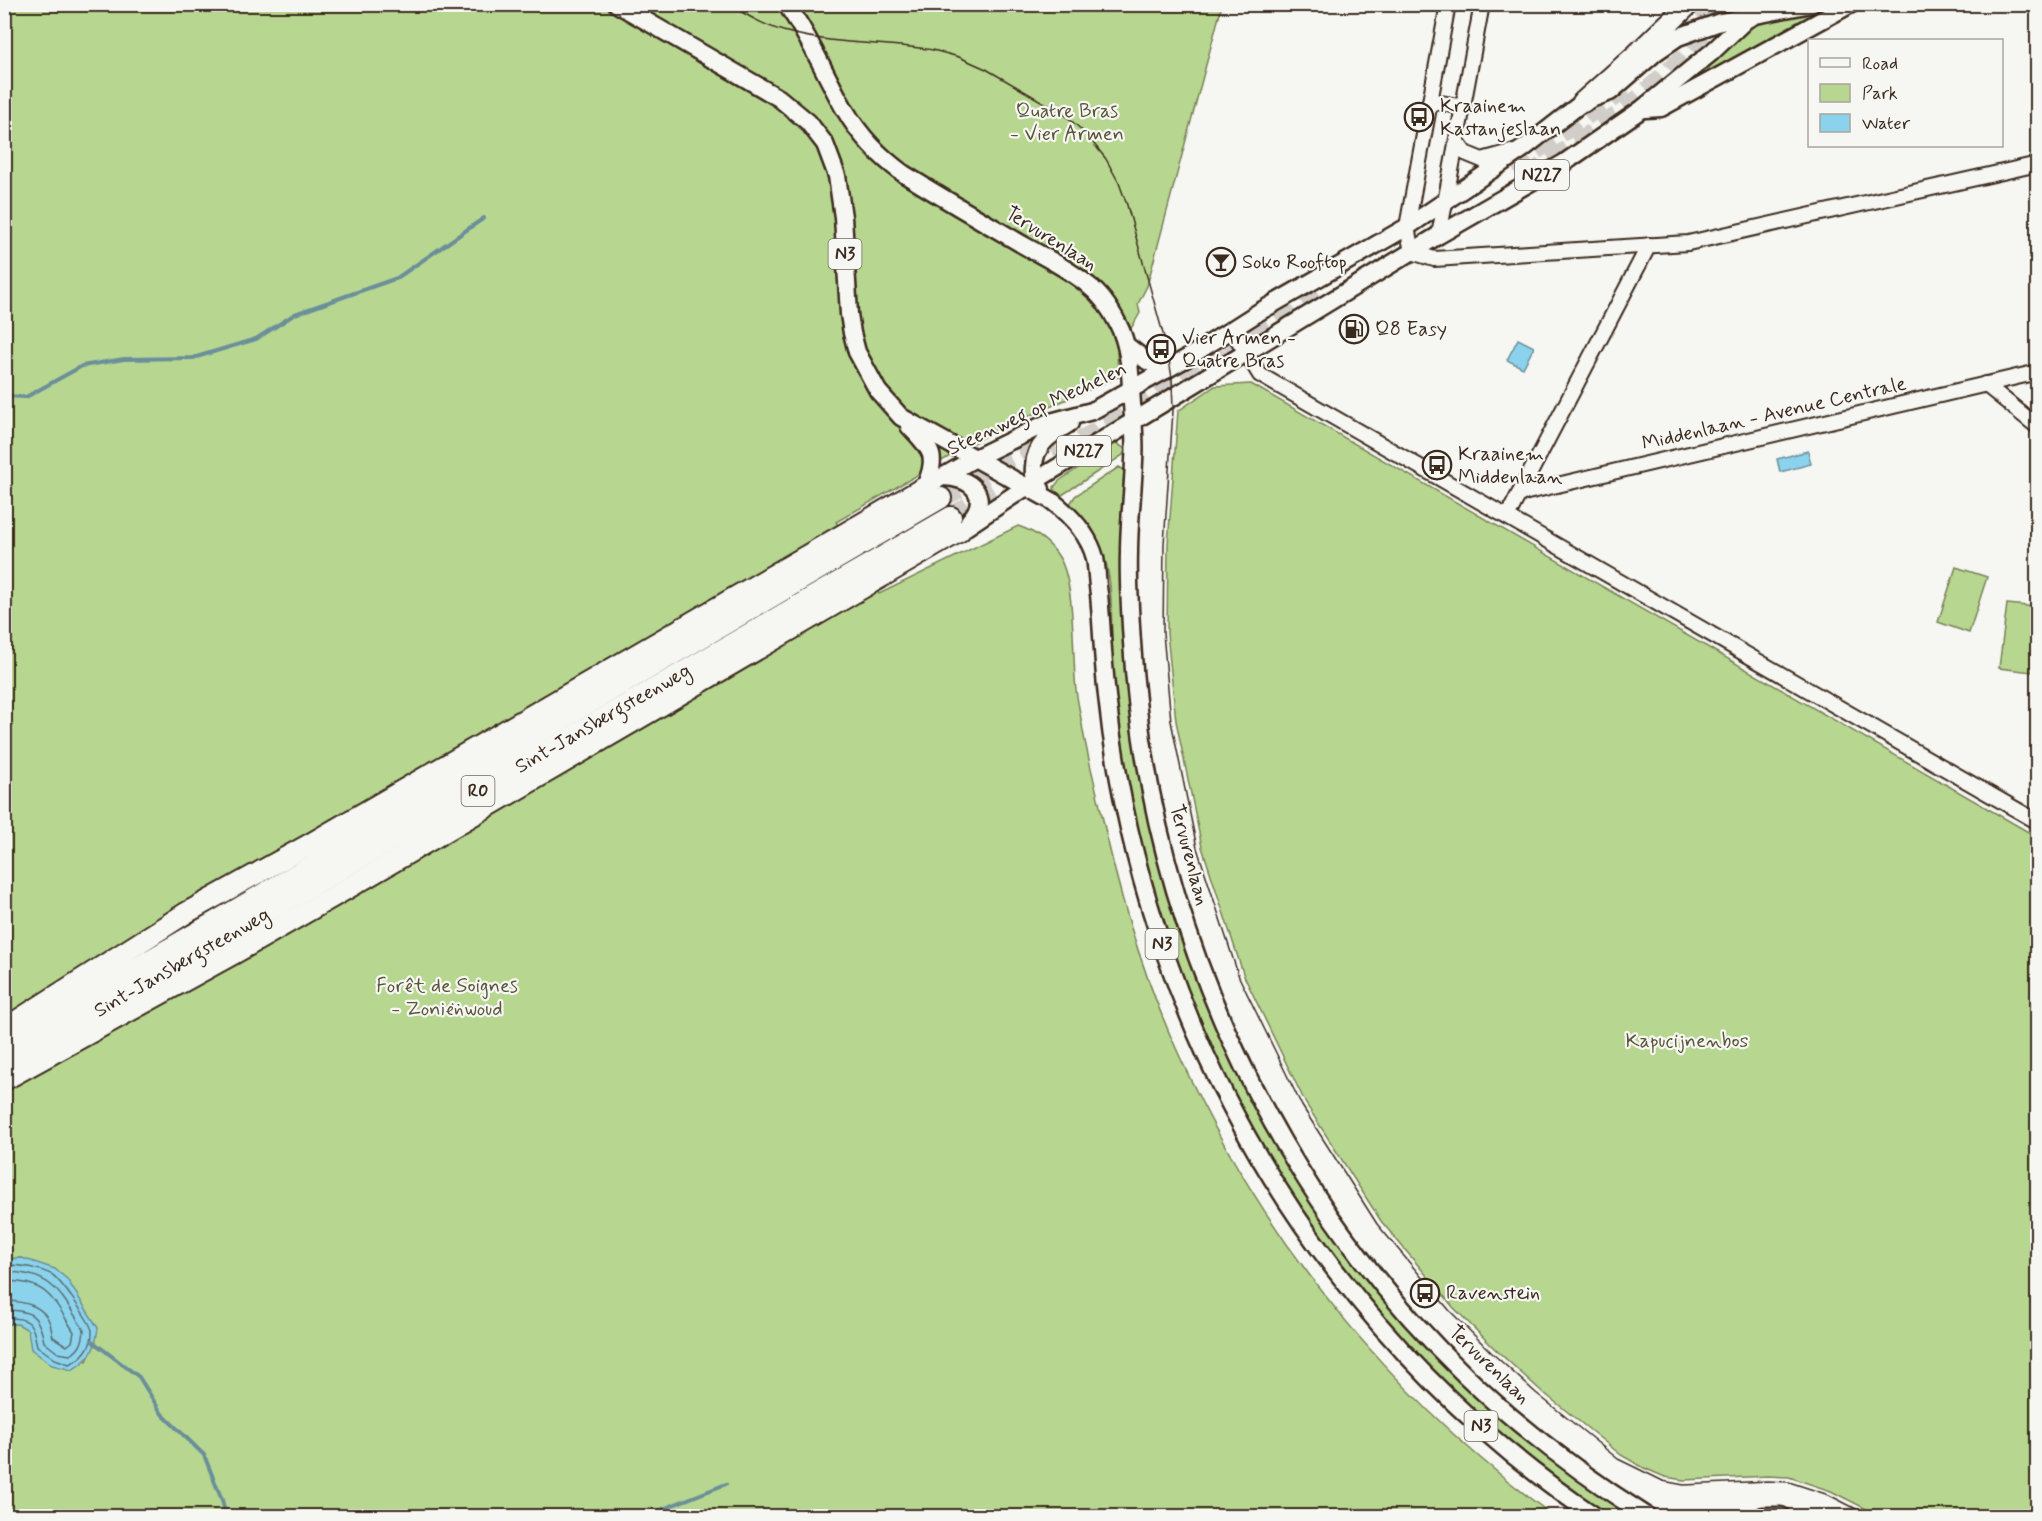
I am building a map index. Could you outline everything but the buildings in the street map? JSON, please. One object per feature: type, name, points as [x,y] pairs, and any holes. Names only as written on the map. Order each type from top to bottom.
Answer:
[{"type":"highway","points":[[1583,102],[1689,4]]},
{"type":"highway","points":[[4,1029],[186,913],[933,493]]},
{"type":"highway","name":"Sint-Jansbergsteenweg","points":[[4,1045],[933,493]]},
{"type":"highway","points":[[4,1080],[315,907],[956,524]]},
{"type":"highway","name":"Sint-Jansbergsteenweg","points":[[4,1064],[956,524]]},
{"type":"main road","name":"N3","points":[[617,4],[779,98],[808,122],[825,144],[832,160],[841,196],[849,315],[857,352],[878,391],[901,417],[975,458],[1030,484]]},
{"type":"main road","name":"Tervurenlaan","points":[[786,4],[808,37],[845,111],[869,144],[884,159],[919,184],[1089,285],[1120,327],[1130,370],[1134,421],[1135,459],[1129,553],[1130,615],[1136,707],[1146,770],[1167,861],[1191,943],[1227,1032],[1274,1124],[1310,1184],[1350,1244],[1389,1292],[1464,1374],[1516,1422],[1597,1484],[1647,1516]]},
{"type":"main road","name":"N227","points":[[1166,370],[1445,202],[1524,148],[1583,102],[1610,92],[1656,52],[1678,37],[1756,10],[1811,4]]},
{"type":"main road","name":"N227","points":[[1030,484],[1439,235],[1564,163],[1642,109],[1660,108],[1851,4]]},
{"type":"main road","points":[[1642,109],[1712,52],[1756,10]]},
{"type":"main road","points":[[1126,345],[1141,357],[1166,370]]},
{"type":"main road","name":"Steenweg op Mechelen","points":[[933,493],[943,477],[975,458],[1047,423],[1092,411],[1166,370]]},
{"type":"main road","name":"N227","points":[[1030,484],[1035,456],[1040,444],[1050,435],[1092,411]]},
{"type":"main road","points":[[901,417],[927,446],[933,458],[933,493]]},
{"type":"main road","points":[[943,477],[965,481],[975,489],[980,500],[976,514],[956,524]]},
{"type":"main road","name":"N227","points":[[1030,484],[1049,499]]},
{"type":"main road","points":[[956,524],[1030,484]]},
{"type":"main road","name":"N3","points":[[1049,499],[1061,507],[1086,537],[1095,559],[1116,770],[1137,861],[1165,953],[1201,1045],[1226,1097],[1286,1201],[1329,1262],[1381,1327],[1448,1397],[1491,1436],[1595,1516]]},
{"type":"main road","points":[[1763,1516],[1781,1516]]},
{"type":"street","points":[[1448,4],[1407,226],[1412,252],[1434,259],[1688,243],[2037,164]]},
{"type":"street","points":[[1439,235],[1482,4]]},
{"type":"street","points":[[1430,101],[1463,107]]},
{"type":"street","points":[[1457,141],[1465,153],[1482,160],[1524,148]]},
{"type":"street","points":[[1507,517],[1649,245]]},
{"type":"street","points":[[1232,330],[1260,375],[2037,822]]},
{"type":"street","name":"Middenlaan - Avenue Centrale","points":[[1519,494],[2037,372]]},
{"type":"street","points":[[1985,384],[2037,427]]},
{"type":"green space","name":"Forêt de Soignes - Zoniënwoud","points":[[5,5],[1222,5],[1147,286],[1138,304],[1140,313],[1117,353],[1118,377],[990,433],[836,522],[879,594],[1018,526],[1042,538],[1055,551],[1064,569],[1071,602],[1076,690],[1085,741],[1124,905],[1143,967],[1167,1027],[1213,1124],[1251,1189],[1292,1251],[1337,1311],[1386,1367],[1439,1421],[1495,1470],[1554,1516],[5,1516],[4,1324],[18,1324],[87,1361],[96,1342],[22,1258],[5,1259]]},
{"type":"green space","points":[[1822,7],[1825,11],[1706,74],[1702,72],[1756,23]]},
{"type":"green space","name":"Kapucijnenbos","points":[[1251,384],[2037,837],[2037,1516],[1880,1516],[1831,1491],[1789,1477],[1684,1480],[1665,1477],[1644,1468],[1621,1455],[1539,1389],[1495,1349],[1453,1307],[1381,1221],[1306,1104],[1244,976],[1202,847],[1176,721],[1167,633],[1168,544],[1178,411],[1215,386]]},
{"type":"green space","points":[[1116,443],[1124,448],[1123,455],[1062,495],[1055,491],[1054,487],[1059,481]]},
{"type":"green space","points":[[1119,467],[1124,470],[1120,543],[1127,688],[1145,803],[1179,930],[1232,1063],[1270,1133],[1385,1298],[1633,1516],[1612,1517],[1596,1509],[1543,1469],[1479,1415],[1420,1358],[1365,1296],[1316,1230],[1271,1160],[1231,1088],[1197,1013],[1168,936],[1144,857],[1128,785],[1121,737],[1113,664],[1107,567],[1093,533],[1070,504],[1075,496]]},
{"type":"green space","points":[[1956,567],[1987,577],[1969,633],[1938,622]]},
{"type":"green space","points":[[2007,604],[2037,607],[2037,632],[2032,672],[1999,668]]},
{"type":"water","points":[[1518,339],[1534,347],[1523,368],[1507,360]]},
{"type":"water","points":[[1808,451],[1811,464],[1780,472],[1777,459]]},
{"type":"water","points":[[22,1258],[55,1269],[67,1279],[98,1328],[91,1353],[84,1362],[72,1370],[52,1365],[31,1349],[28,1330],[18,1324],[5,1324],[5,1259]]},
{"type":"waterway","points":[[4,396],[26,397],[82,366],[124,359],[193,358],[256,339],[295,314],[397,278],[484,218]]},
{"type":"waterway","points":[[92,1341],[139,1377],[162,1414],[204,1455],[226,1516]]},
{"type":"waterway","points":[[645,1516],[726,1484]]},
{"type":"tunnel","points":[[1677,39],[1715,4]]},
{"type":"tunnel","points":[[1526,178],[1628,109],[1743,4]]},
{"type":"tunnel","points":[[1511,167],[1624,87]]},
{"type":"tunnel","points":[[1222,345],[1315,288]]},
{"type":"tunnel","points":[[951,517],[1246,345]]},
{"type":"tunnel","points":[[941,498],[1052,438]]},
{"type":"tram line","points":[[728,4],[766,25],[783,31],[826,40],[933,50],[959,57],[986,69],[1065,115],[1086,134],[1106,159],[1119,183],[1167,348],[1172,378],[1173,411],[1164,544],[1163,633],[1171,721],[1197,848],[1239,977],[1302,1106],[1377,1224],[1450,1311],[1492,1353],[1536,1393],[1618,1459],[1663,1481],[1684,1485],[1789,1482],[1829,1495],[1870,1516]]},
{"type":"place","name":"Kraainem Kastanjeslaan","points":[[1419,117]]},
{"type":"place","name":"Soko Rooftop","points":[[1221,262]]},
{"type":"place","name":"Q8 Easy","points":[[1354,329]]},
{"type":"place","name":"Vier Armen - Quatre Bras","points":[[1161,349]]},
{"type":"place","name":"Kraainem Middenlaan","points":[[1437,465]]},
{"type":"place","name":"Ravenstein","points":[[1425,1293]]},
{"type":"park label","name":"Quatre Bras - Vier Armen","points":[[1067,122]]}]
